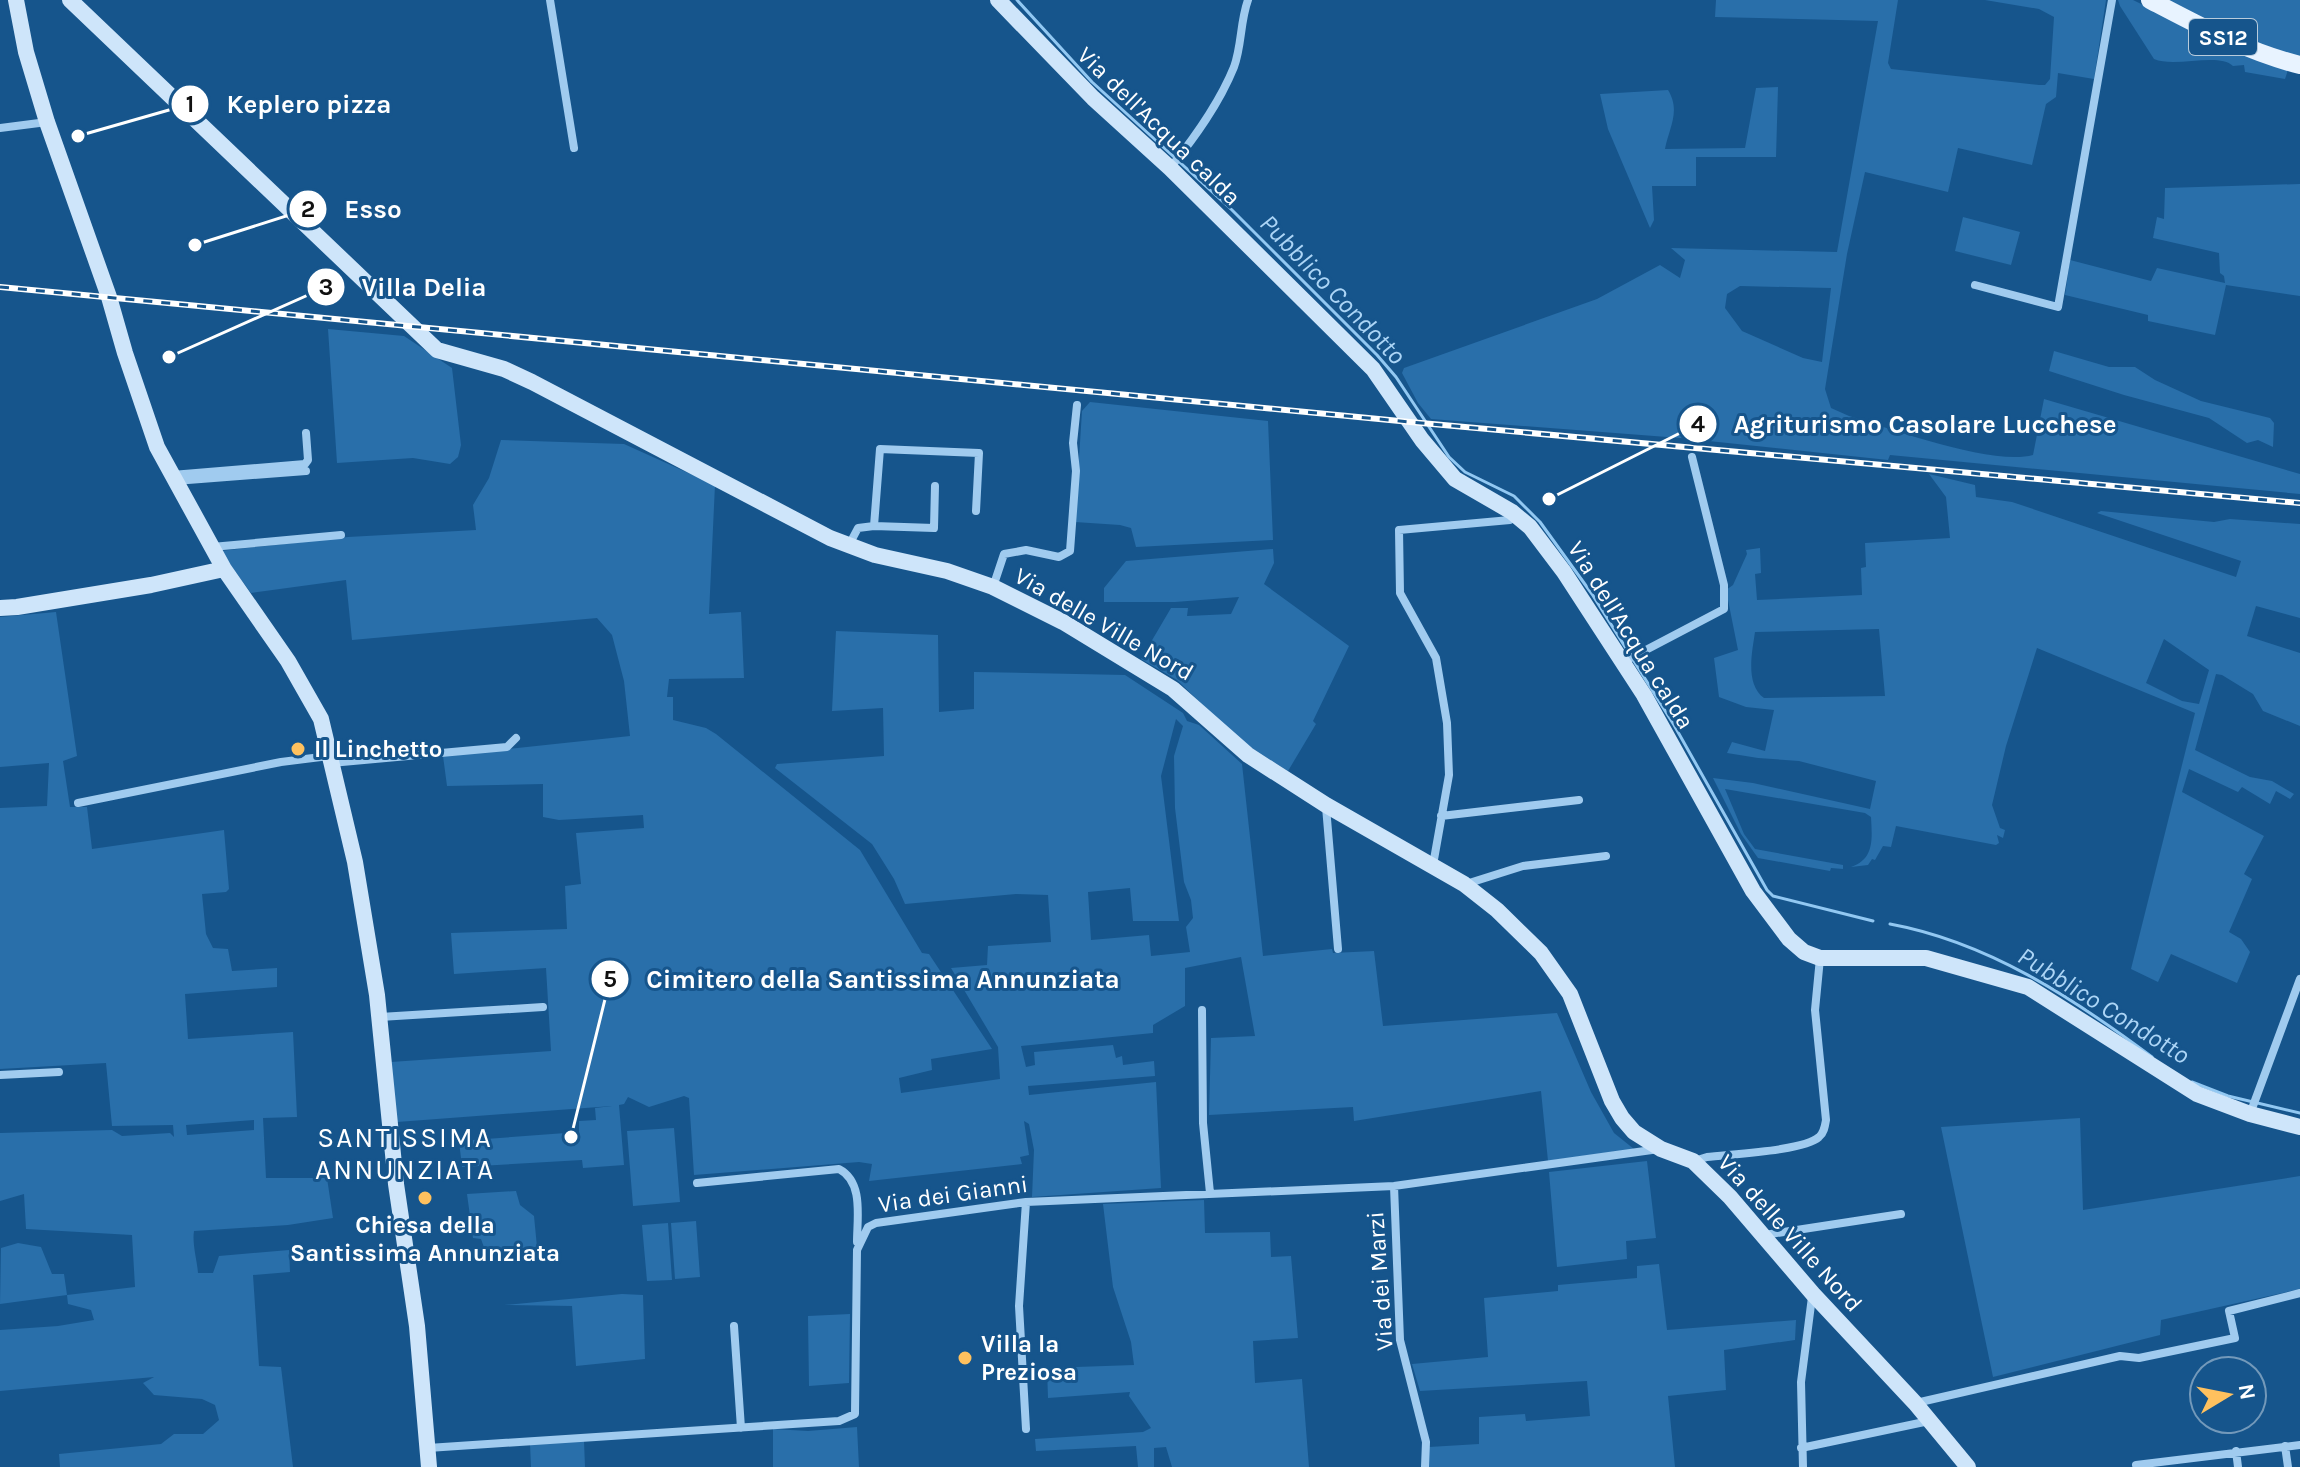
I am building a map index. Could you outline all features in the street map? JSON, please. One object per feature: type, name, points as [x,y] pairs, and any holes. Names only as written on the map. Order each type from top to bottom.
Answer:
[{"type":"main road","name":"SS12","points":[[2150,0],[2266,56],[2300,65]]},
{"type":"street","points":[[16,0],[26,52],[47,122],[109,297],[157,447],[224,569],[295,673],[321,719],[355,862],[378,1017],[396,1184],[417,1326],[429,1467]]},
{"type":"street","name":"Via delle Ville Nord","points":[[70,0],[437,350],[504,369],[532,382],[830,538],[875,555],[947,571],[993,587],[1063,622],[1173,689],[1248,755],[1326,805],[1464,884],[1505,918],[1557,972],[1570,994],[1612,1101],[1634,1132],[1661,1149],[1693,1161],[1730,1197],[1813,1294],[1915,1403],[1968,1467]]},
{"type":"street","points":[[550,0],[574,148]]},
{"type":"street","name":"Via dell'Acqua calda","points":[[998,0],[1093,98],[1172,165],[1373,369],[1444,468],[1530,527],[1626,660],[1753,891],[1789,939],[1804,952],[1820,958]]},
{"type":"street","points":[[1172,165],[1200,130],[1233,68],[1248,0]]},
{"type":"street","points":[[1975,285],[2058,307],[2112,0]]},
{"type":"street","points":[[0,128],[47,122]]},
{"type":"street","points":[[993,587],[1004,554],[1026,550],[1059,557],[1070,551],[1077,405]]},
{"type":"street","points":[[173,478],[305,464],[308,460],[306,433]]},
{"type":"street","points":[[874,526],[880,449],[979,453],[976,511]]},
{"type":"street","points":[[1626,660],[1724,609],[1724,585],[1692,457]]},
{"type":"street","points":[[173,478],[306,471]]},
{"type":"street","points":[[849,545],[858,528],[934,528],[935,486]]},
{"type":"street","points":[[1433,867],[1449,775],[1447,723],[1436,658],[1400,593],[1399,530],[1510,520],[1517,516]]},
{"type":"street","points":[[212,548],[341,535]]},
{"type":"street","points":[[0,608],[136,588],[224,569]]},
{"type":"street","points":[[78,803],[281,762],[507,747],[516,738]]},
{"type":"street","points":[[1441,816],[1579,800]]},
{"type":"street","points":[[1326,805],[1338,949]]},
{"type":"street","points":[[1464,884],[1523,866],[1606,856]]},
{"type":"street","points":[[1693,1161],[1792,1147],[1817,1139],[1823,1133],[1826,1120],[1815,1010],[1820,958],[1926,958],[2028,987],[2197,1094],[2300,1128]]},
{"type":"street","points":[[2250,1114],[2300,979]]},
{"type":"street","points":[[378,1017],[543,1007]]},
{"type":"street","points":[[1202,1010],[1203,1123],[1210,1193]]},
{"type":"street","points":[[0,1075],[59,1072]]},
{"type":"street","name":"Via dei Gianni","points":[[857,1250],[868,1227],[876,1223],[1026,1202],[1394,1186],[1661,1149]]},
{"type":"street","points":[[428,1448],[839,1421],[855,1414],[857,1203],[854,1183],[848,1174],[839,1169],[697,1183]]},
{"type":"street","name":"Via dei Marzi","points":[[1394,1186],[1400,1340],[1426,1442],[1425,1467]]},
{"type":"street","points":[[1026,1202],[1019,1306],[1026,1429]]},
{"type":"street","points":[[1762,1235],[1901,1214]]},
{"type":"street","points":[[1915,1403],[2120,1356],[2139,1358],[2235,1338],[2229,1311],[2300,1293]]},
{"type":"street","points":[[1803,1467],[1801,1382],[1813,1294]]},
{"type":"street","points":[[734,1326],[741,1428]]},
{"type":"street","points":[[1801,1448],[1929,1421]]},
{"type":"street","points":[[2136,1465],[2185,1463],[2236,1451],[2300,1445]]},
{"type":"street","points":[[2285,1446],[2288,1467]]},
{"type":"street","points":[[2236,1451],[2238,1467]]},
{"type":"shaded area","points":[[1716,0],[1898,0],[1888,63],[1891,69],[2045,85],[2050,79],[2054,17],[2039,9],[1985,0],[2106,0],[2094,79],[2058,73],[2056,97],[2046,104],[2032,165],[1958,148],[1948,192],[1865,172],[1847,254],[1825,389],[1831,408],[1968,451],[2015,457],[2033,455],[2044,399],[2300,474],[2300,494],[1890,455],[1888,460],[1680,438],[1431,419],[1418,403],[1402,373],[1404,368],[1597,299],[1660,265],[1680,278],[1685,260],[1671,248],[1837,252],[1878,21],[1715,17]],"holes":[[[1740,286],[1831,288],[1822,362],[1803,358],[1742,331],[1725,308],[1727,294]]]},
{"type":"shaded area","points":[[2118,0],[2133,0],[2233,49],[2288,70],[2285,79],[2245,72],[2244,65],[2233,66],[2218,60],[2173,62],[2154,59]]},
{"type":"shaded area","points":[[2164,0],[2300,0],[2300,59],[2266,48]]},
{"type":"shaded area","points":[[1778,87],[1776,157],[1696,157],[1696,186],[1652,186],[1654,220],[1650,228],[1608,129],[1600,94],[1668,90],[1674,112],[1665,149],[1745,148],[1756,88]]},
{"type":"shaded area","points":[[2300,184],[2300,296],[2226,285],[2215,335],[2148,321],[2148,315],[2065,295],[2070,260],[2151,281],[2157,268],[2225,283],[2220,273],[2219,253],[2153,238],[2157,217],[2164,219],[2165,188]]},
{"type":"shaded area","points":[[1963,217],[2020,232],[2011,265],[1955,251]]},
{"type":"shaded area","points":[[328,329],[404,336],[452,368],[461,445],[458,457],[450,464],[413,458],[337,463]]},
{"type":"shaded area","points":[[2054,351],[2109,367],[2135,367],[2201,401],[2270,418],[2274,423],[2273,447],[2258,440],[2247,443],[2209,418],[2049,371]]},
{"type":"shaded area","points":[[1090,402],[1268,421],[1273,540],[1136,547],[1131,528],[1075,522],[1082,411]]},
{"type":"shaded area","points":[[501,440],[624,444],[715,485],[709,614],[741,612],[744,678],[669,679],[667,697],[673,697],[673,720],[706,728],[716,734],[860,850],[922,953],[929,954],[992,1049],[931,1059],[932,1070],[899,1078],[901,1093],[1000,1079],[998,1047],[951,968],[987,965],[988,946],[1051,942],[1048,895],[1016,894],[905,904],[894,879],[872,844],[775,768],[777,764],[884,756],[883,708],[832,711],[836,631],[938,635],[939,712],[974,709],[974,672],[1125,675],[1183,713],[1187,721],[1199,725],[1242,764],[1263,956],[1332,949],[1333,953],[1374,951],[1383,1026],[1557,1013],[1591,1092],[1614,1133],[1634,1149],[1548,1161],[1541,1091],[1354,1121],[1353,1107],[1209,1115],[1211,1038],[1255,1036],[1241,957],[1185,968],[1185,1006],[1153,1025],[1153,1033],[1021,1046],[1026,1067],[1035,1065],[1034,1052],[1113,1045],[1116,1058],[1122,1056],[1123,1065],[1154,1061],[1155,1076],[1028,1086],[1029,1095],[1156,1082],[1161,1188],[1032,1197],[1034,1150],[1029,1124],[1024,1121],[1029,1155],[1020,1157],[1022,1164],[869,1181],[872,1164],[859,1162],[694,1175],[689,1098],[684,1096],[649,1107],[628,1097],[624,1104],[619,1105],[624,1165],[583,1168],[582,1160],[462,1167],[459,1141],[579,1132],[579,1121],[596,1120],[595,1108],[612,1106],[397,1122],[391,1062],[551,1051],[546,968],[454,974],[451,933],[567,929],[565,886],[581,884],[576,833],[644,828],[643,815],[559,820],[543,817],[543,784],[447,786],[443,756],[630,736],[624,681],[612,635],[597,618],[352,640],[346,580],[251,593],[220,551],[348,537],[476,530],[473,505],[489,478]],"holes":[[[1176,719],[1183,726],[1174,756],[1175,808],[1184,882],[1191,900],[1193,918],[1186,927],[1190,952],[1151,956],[1149,935],[1091,940],[1088,892],[1130,888],[1133,921],[1179,921],[1161,776]]]},
{"type":"shaded area","points":[[1929,474],[1975,485],[1976,497],[2012,502],[2236,577],[2241,561],[2097,513],[2214,522],[2230,519],[2300,524],[2300,618],[2256,606],[2247,636],[2300,653],[2300,726],[2263,711],[2253,694],[2216,674],[2195,750],[2250,777],[2272,781],[2294,794],[2290,799],[2276,791],[2270,804],[2242,787],[2238,792],[2189,769],[2182,792],[2264,836],[2244,874],[2252,879],[2229,932],[2241,939],[2250,952],[2237,983],[2171,954],[2158,982],[2131,969],[2195,713],[2037,648],[2006,746],[1992,805],[2000,828],[2005,830],[2003,838],[1997,835],[1999,843],[1996,845],[1896,826],[1891,847],[1883,846],[1868,865],[1851,867],[1864,859],[1870,847],[1871,817],[1865,813],[1725,789],[1744,834],[1755,849],[1843,865],[1843,869],[1831,868],[1830,871],[1758,858],[1741,834],[1713,778],[1753,783],[1870,809],[1876,781],[1799,761],[1727,753],[1732,742],[1765,751],[1774,710],[1746,707],[1719,697],[1714,658],[1738,650],[1726,590],[1733,585],[1746,550],[1760,548],[1761,573],[1755,574],[1757,600],[1862,595],[1861,568],[1866,567],[1865,543],[1950,538],[1946,497]],"holes":[[[1879,629],[1885,696],[1764,698],[1754,685],[1751,668],[1755,632]],[[2164,639],[2209,670],[2199,704],[2182,701],[2146,683]]]},
{"type":"shaded area","points":[[1273,549],[1274,563],[1264,584],[1349,646],[1313,721],[1316,724],[1288,771],[1239,740],[1177,680],[1141,659],[1171,608],[1188,608],[1187,616],[1231,614],[1239,597],[1175,602],[1104,602],[1104,588],[1126,561]]},
{"type":"shaded area","points":[[56,612],[77,756],[63,761],[70,807],[87,807],[92,849],[224,830],[229,889],[226,892],[202,894],[206,934],[213,948],[228,949],[232,971],[277,968],[277,987],[185,994],[188,1039],[293,1032],[297,1117],[263,1118],[266,1178],[327,1178],[333,1218],[288,1225],[194,1231],[198,1273],[213,1273],[219,1256],[289,1250],[290,1272],[253,1275],[259,1366],[281,1367],[293,1467],[60,1467],[59,1454],[161,1444],[174,1434],[203,1434],[219,1420],[215,1405],[202,1399],[154,1395],[143,1383],[154,1377],[0,1391],[0,1330],[94,1320],[91,1310],[68,1304],[67,1295],[135,1287],[132,1235],[26,1229],[24,1194],[0,1201],[0,1133],[112,1130],[122,1136],[170,1133],[174,1137],[173,1125],[112,1126],[106,1063],[0,1069],[0,808],[47,806],[49,763],[0,767],[0,617]],"holes":[[[254,1120],[254,1130],[187,1135],[186,1125]]]},
{"type":"shaded area","points":[[2080,1118],[2083,1210],[2300,1176],[2300,1289],[2161,1320],[2160,1335],[1993,1377],[1941,1127]]},
{"type":"shaded area","points":[[674,1128],[680,1202],[633,1206],[627,1131]]},
{"type":"shaded area","points":[[1647,1161],[1656,1238],[1626,1241],[1627,1259],[1557,1267],[1549,1172]]},
{"type":"shaded area","points":[[516,1191],[520,1205],[534,1216],[537,1247],[485,1250],[481,1239],[473,1238],[467,1194]]},
{"type":"shaded area","points":[[1204,1200],[1205,1233],[1270,1232],[1271,1257],[1291,1256],[1298,1338],[1253,1341],[1255,1383],[1302,1379],[1309,1467],[1172,1467],[1166,1447],[1154,1448],[1154,1467],[1138,1467],[1136,1446],[1036,1451],[1035,1439],[1143,1432],[1151,1428],[1129,1396],[1130,1392],[1048,1398],[1047,1368],[1134,1365],[1131,1342],[1113,1287],[1103,1204]]},
{"type":"shaded area","points":[[696,1221],[700,1277],[675,1279],[671,1223]]},
{"type":"shaded area","points":[[668,1223],[672,1280],[647,1281],[642,1225]]},
{"type":"shaded area","points":[[18,1243],[41,1247],[52,1274],[64,1274],[67,1295],[0,1304],[1,1248]]},
{"type":"shaded area","points":[[1659,1264],[1667,1330],[1796,1320],[1795,1340],[1724,1350],[1726,1390],[1668,1396],[1675,1467],[1429,1467],[1429,1447],[1479,1444],[1479,1417],[1525,1414],[1526,1421],[1590,1416],[1587,1381],[1420,1391],[1412,1364],[1488,1357],[1484,1298],[1558,1291],[1558,1285],[1637,1278],[1637,1266]]},
{"type":"shaded area","points":[[622,1294],[643,1295],[645,1359],[576,1366],[572,1306],[504,1305]]},
{"type":"shaded area","points":[[850,1314],[849,1383],[809,1386],[808,1316]]},
{"type":"shaded area","points":[[857,1427],[859,1467],[773,1467],[773,1429],[808,1431]]},
{"type":"shaded area","points":[[584,1441],[585,1467],[531,1467],[530,1444]]},
{"type":"waterway","name":"Pubblico Condotto","points":[[1017,0],[1092,82],[1232,210],[1377,355],[1396,377],[1449,457],[1465,472],[1514,496],[1540,522],[1592,594],[1674,725],[1767,890],[1773,896],[1873,921]]},
{"type":"waterway","name":"Pubblico Condotto","points":[[1890,924],[1926,932],[1995,958],[2092,1014],[2152,1057]]},
{"type":"waterway","name":"Pubblico Condotto","points":[[2192,1082],[2228,1096],[2300,1113]]},
{"type":"railway","points":[[0,287],[1410,422],[2300,503]]},
{"type":"place","name":"Keplero pizza","points":[[78,136]]},
{"type":"place","name":"Esso","points":[[195,245]]},
{"type":"place","name":"Villa Delia","points":[[169,357]]},
{"type":"place","name":"Agriturismo Casolare Lucchese","points":[[1549,499]]},
{"type":"place","name":"Il Linchetto","points":[[298,749]]},
{"type":"place","name":"Cimitero della Santissima Annunziata","points":[[571,1137]]},
{"type":"place","name":"Chiesa della Santissima Annunziata","points":[[425,1198]]},
{"type":"place","name":"Villa la Preziosa","points":[[965,1358]]},
{"type":"district","name":"SANTISSIMA ANNUNZIATA","points":[[405,1153]]}]
